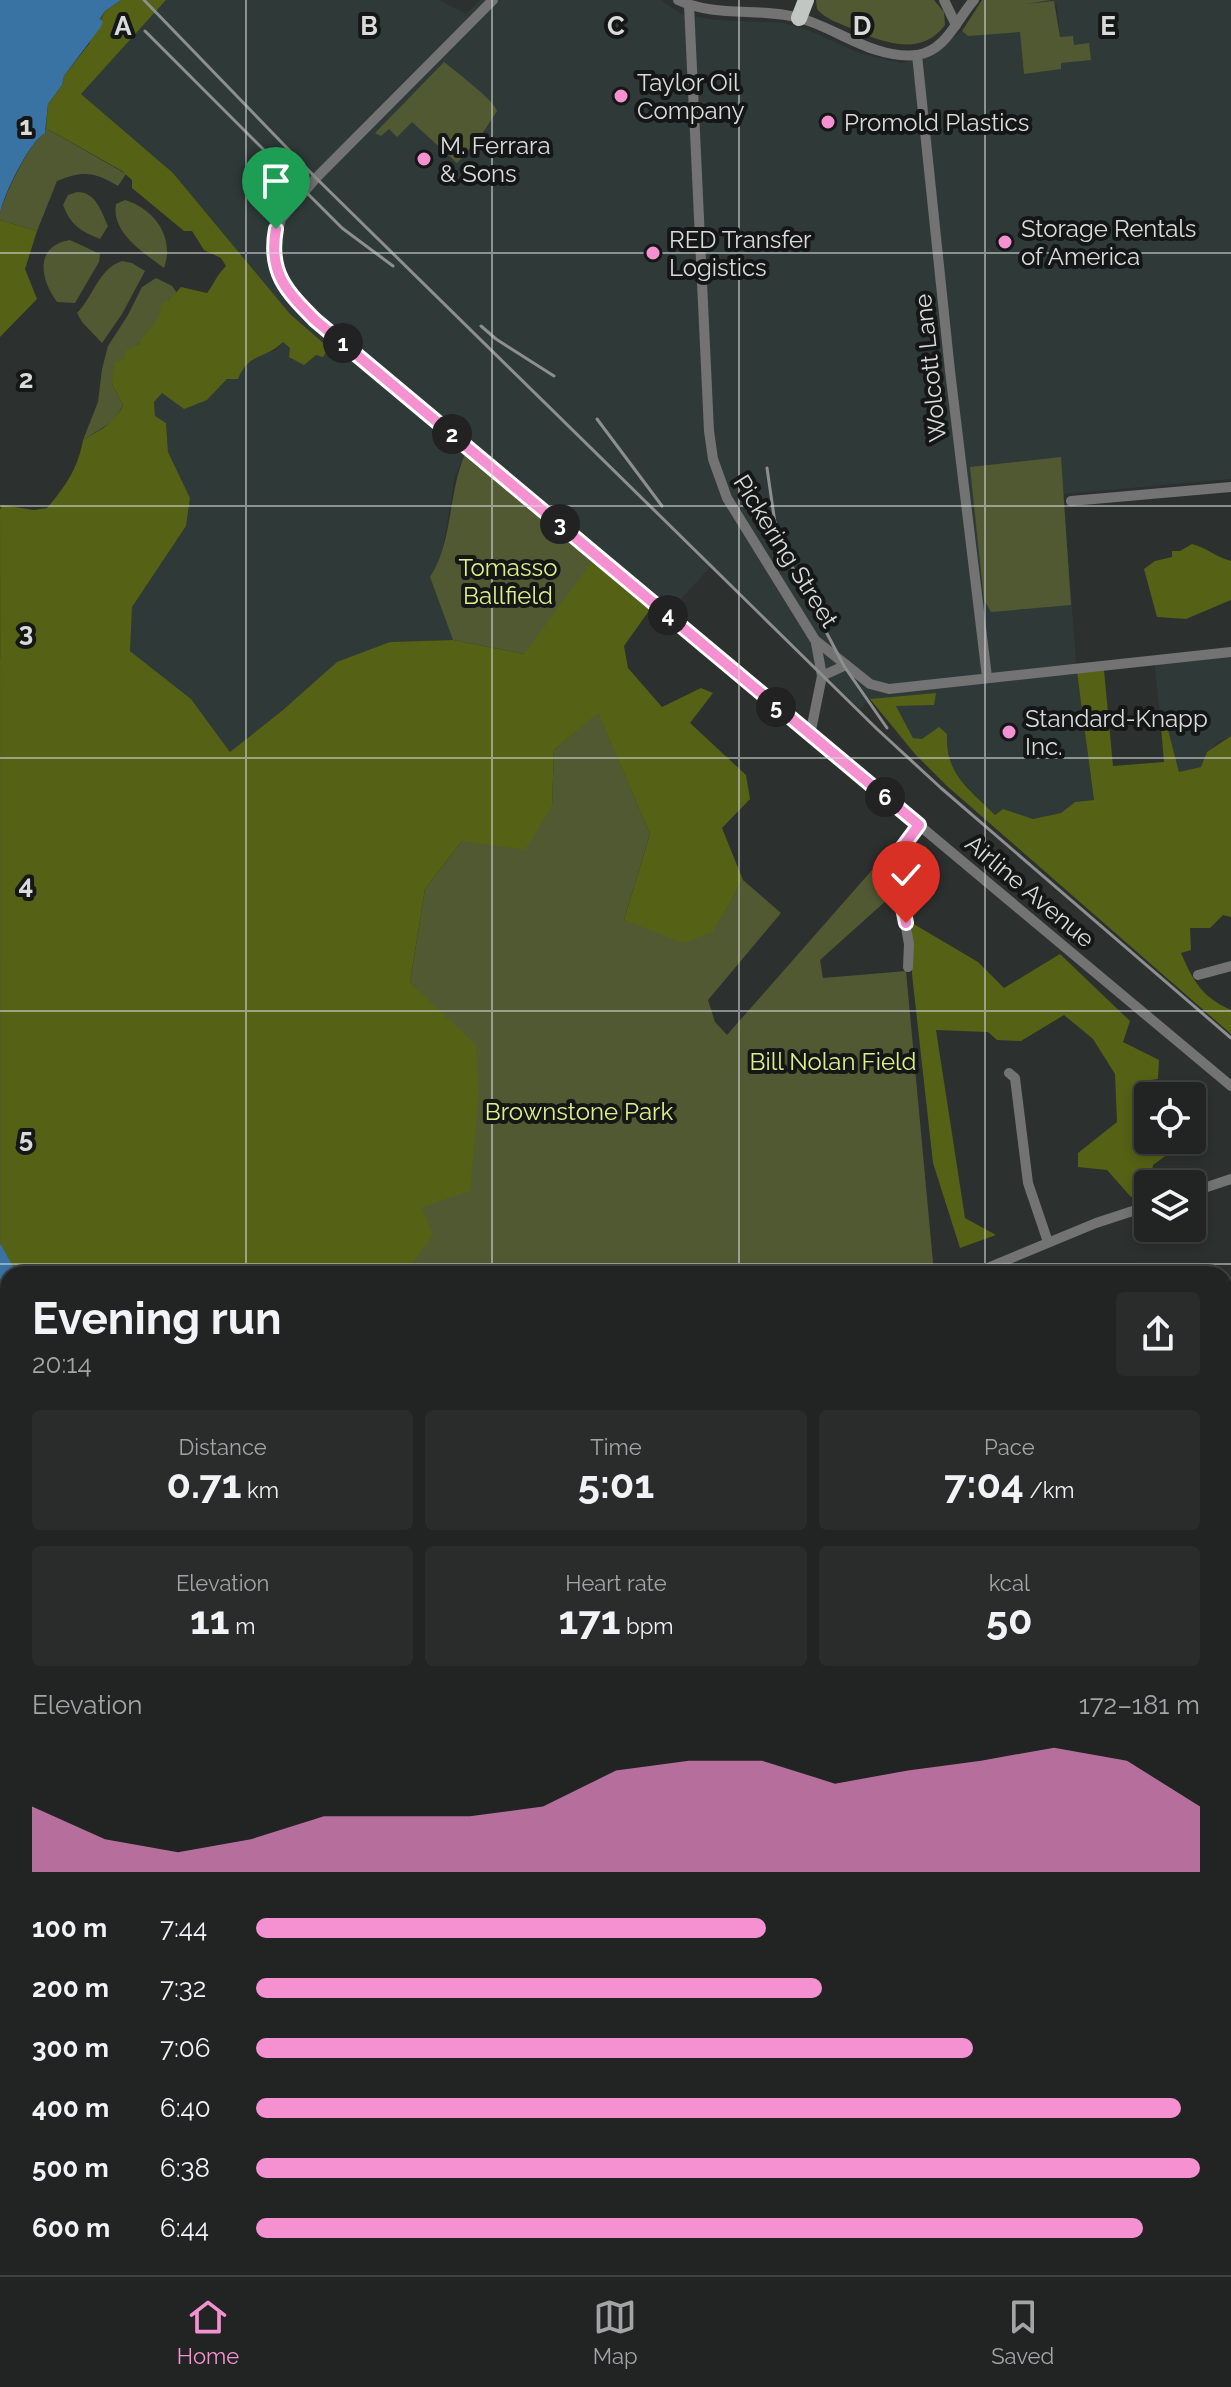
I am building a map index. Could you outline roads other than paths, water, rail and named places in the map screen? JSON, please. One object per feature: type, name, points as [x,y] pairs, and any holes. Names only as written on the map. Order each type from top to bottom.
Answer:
[{"type":"highway","points":[[799,18],[806,0]]},
{"type":"street","name":"Airline Avenue","points":[[493,0],[316,178],[281,219],[273,249],[277,271],[288,291],[315,320],[1231,1086]]},
{"type":"street","points":[[678,0],[706,9],[799,18],[877,50],[917,55],[935,47],[974,0]]},
{"type":"street","points":[[763,13],[765,0]]},
{"type":"street","points":[[944,0],[956,25]]},
{"type":"street","name":"Pickering Street","points":[[689,5],[709,431],[713,459],[727,498],[815,640],[870,684],[889,689],[1231,652]]},
{"type":"street","name":"Wolcott Lane","points":[[917,55],[950,371],[987,677]]},
{"type":"street","points":[[1071,501],[1231,487]]},
{"type":"street","points":[[810,735],[822,676],[815,640]]},
{"type":"street","points":[[822,676],[846,665]]},
{"type":"street","points":[[908,967],[909,944],[896,856],[919,825]]},
{"type":"street","points":[[1198,975],[1231,966]]},
{"type":"street","points":[[1009,1073],[1015,1078],[1028,1183],[1048,1242]]},
{"type":"street","points":[[1206,1187],[1231,1179]]},
{"type":"street","points":[[992,1266],[1134,1211]]},
{"type":"water","points":[[0,0],[121,0],[105,11],[100,19],[103,22],[100,28],[64,76],[62,85],[48,104],[45,133],[18,169],[0,213]]},
{"type":"water","points":[[0,1243],[13,1266],[0,1266]]},
{"type":"railway","points":[[144,0],[316,178],[877,729],[1231,1038]]},
{"type":"railway","points":[[145,31],[342,228],[393,266]]},
{"type":"railway","points":[[481,326],[554,376]]},
{"type":"railway","points":[[597,419],[662,506]]},
{"type":"railway","points":[[767,468],[775,523],[791,565],[844,666],[887,728]]},
{"type":"place","name":"Taylor Oil Company","points":[[621,96]]},
{"type":"place","name":"Promold Plastics","points":[[828,122]]},
{"type":"place","name":"M. Ferrara & Sons","points":[[424,159]]},
{"type":"place","name":"Storage Rentals of America","points":[[1005,242]]},
{"type":"place","name":"RED Transfer Logistics","points":[[653,253]]},
{"type":"place","name":"Standard-Knapp Inc.","points":[[1009,732]]},
{"type":"park label","name":"Tomasso Ballfield","points":[[508,581]]},
{"type":"park label","name":"Bill Nolan Field","points":[[833,1061]]},
{"type":"park label","name":"Brownstone Park","points":[[579,1111]]}]
